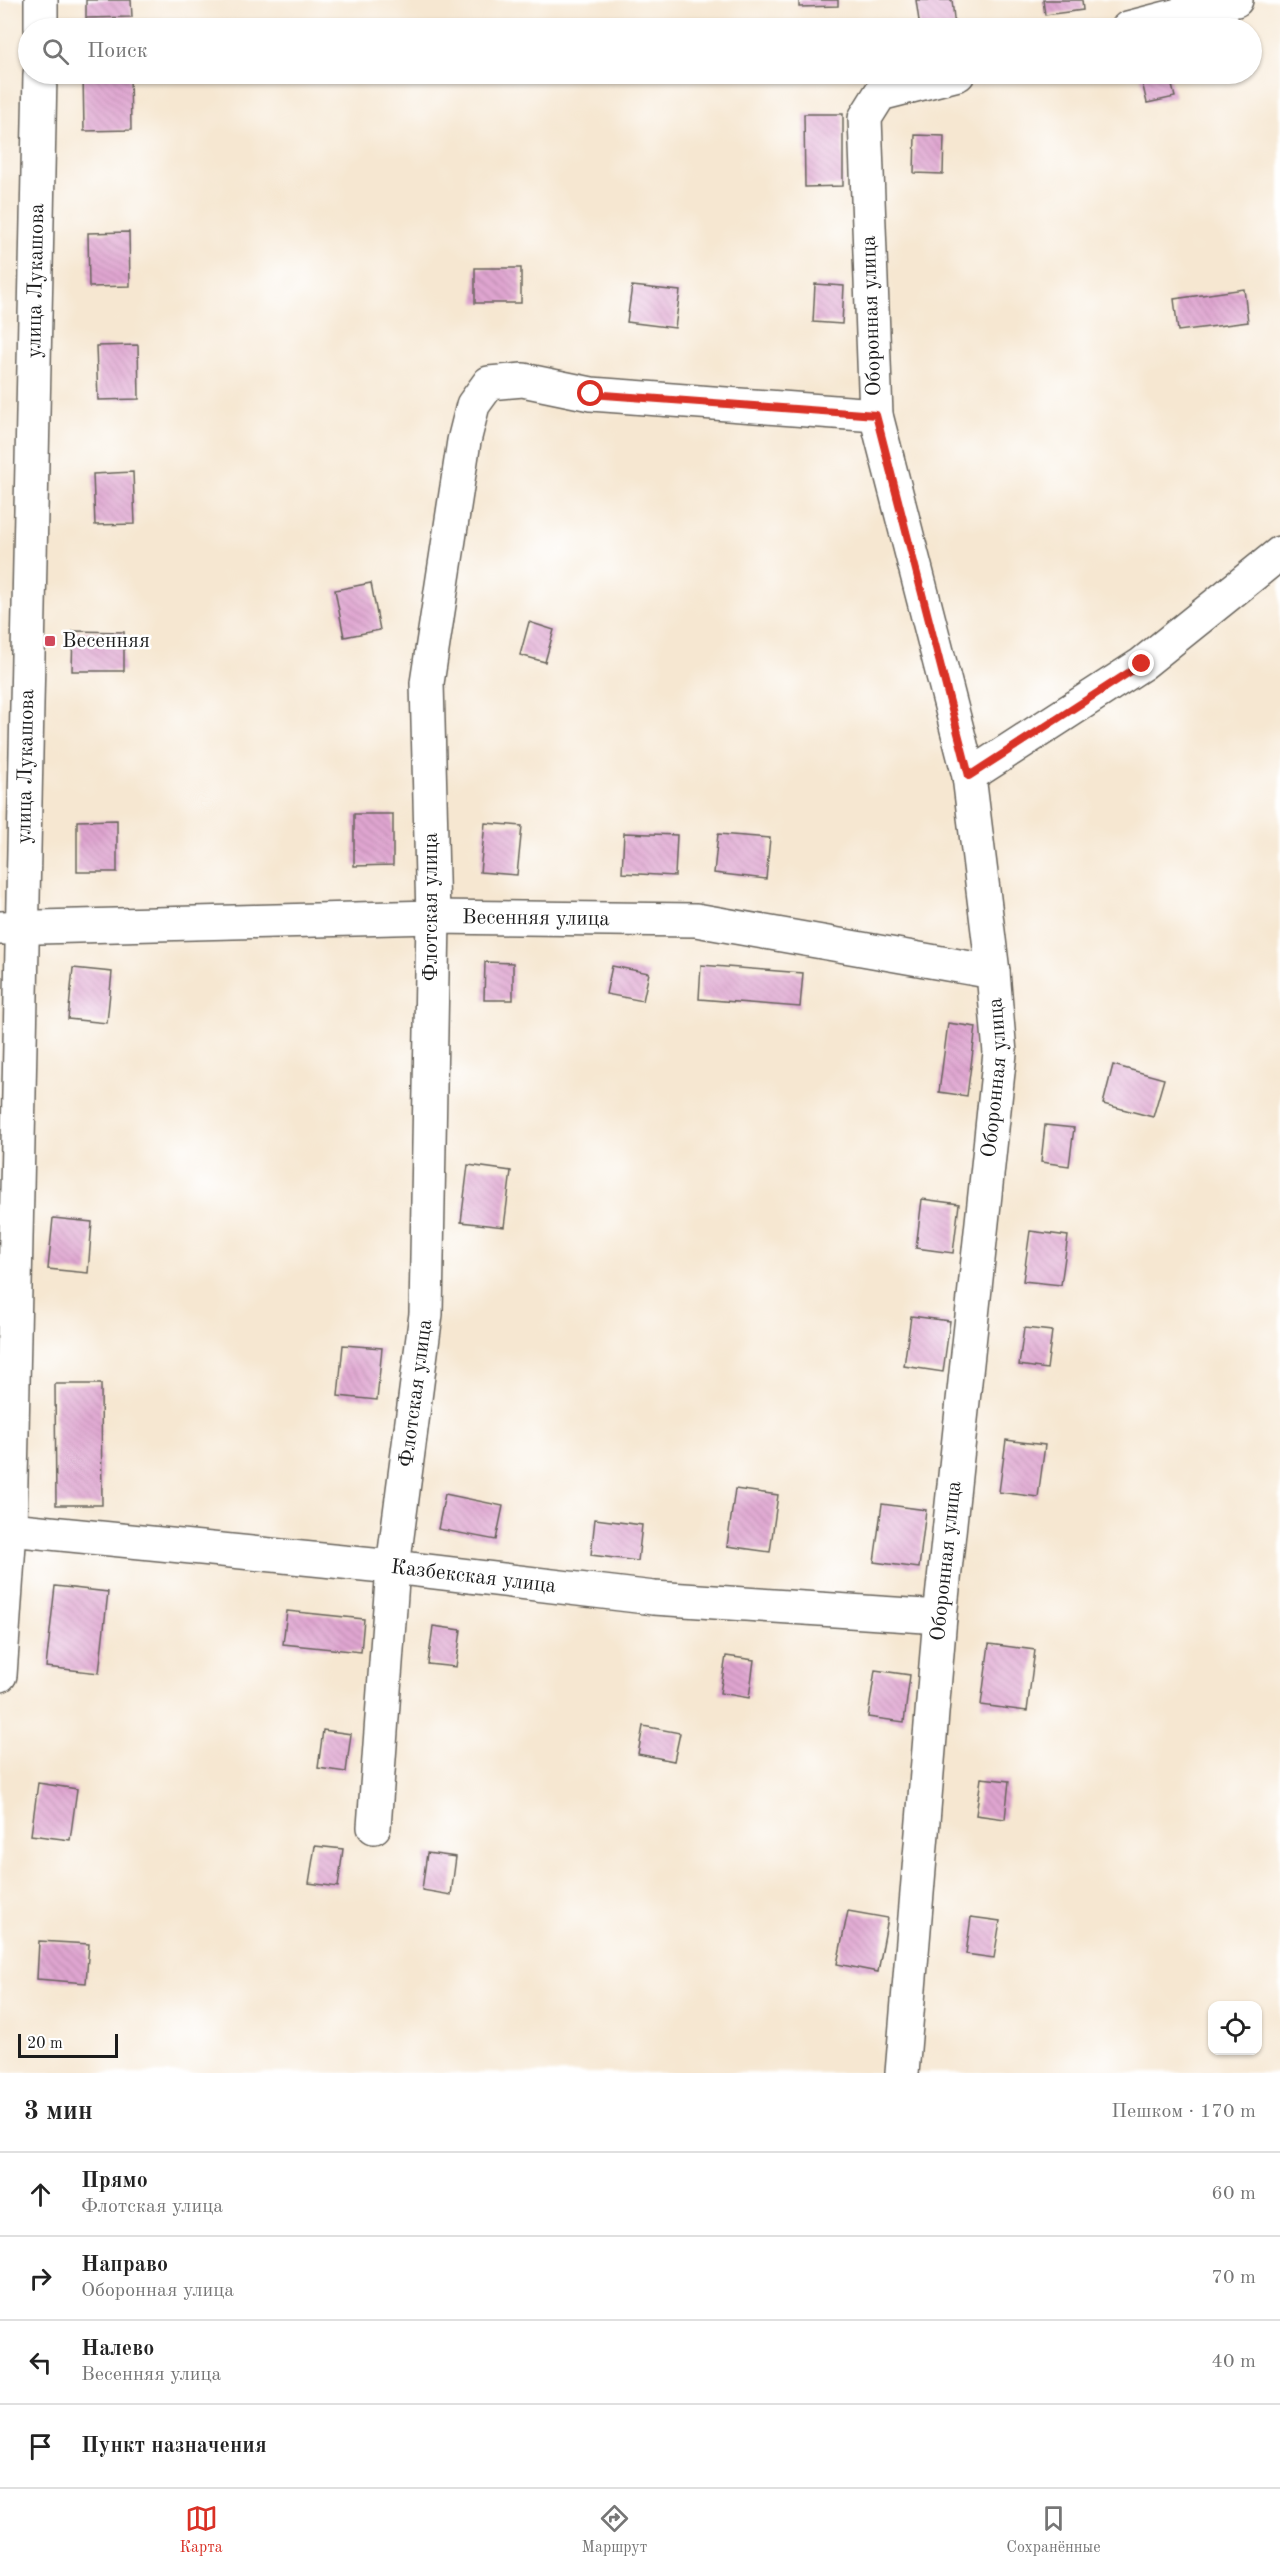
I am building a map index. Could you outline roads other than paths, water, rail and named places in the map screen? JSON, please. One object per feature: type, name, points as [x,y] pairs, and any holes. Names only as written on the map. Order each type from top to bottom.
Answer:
[{"type":"street","points":[[41,0],[41,18]]},
{"type":"street","points":[[1167,18],[1236,0]]},
{"type":"street","name":"улица Лукашова","points":[[0,1675],[10,1529],[12,928],[40,84]]},
{"type":"street","name":"Оборонная улица","points":[[902,2073],[940,1617],[1000,1053],[993,972],[969,776],[876,415],[864,118],[880,94],[919,84]]},
{"type":"street","name":"Флотская улица","points":[[374,1827],[393,1567],[426,1314],[433,916],[427,683],[464,441],[473,405],[489,383],[523,380],[591,394],[876,415]]},
{"type":"street","points":[[969,776],[1142,664],[1280,553]]},
{"type":"street","name":"Весенняя улица","points":[[12,928],[433,916],[696,920],[993,972]]},
{"type":"street","name":"Казбекская улица","points":[[10,1529],[393,1567],[654,1598],[940,1617]]},
{"type":"place","name":"Весенняя","points":[[50,641]]}]
